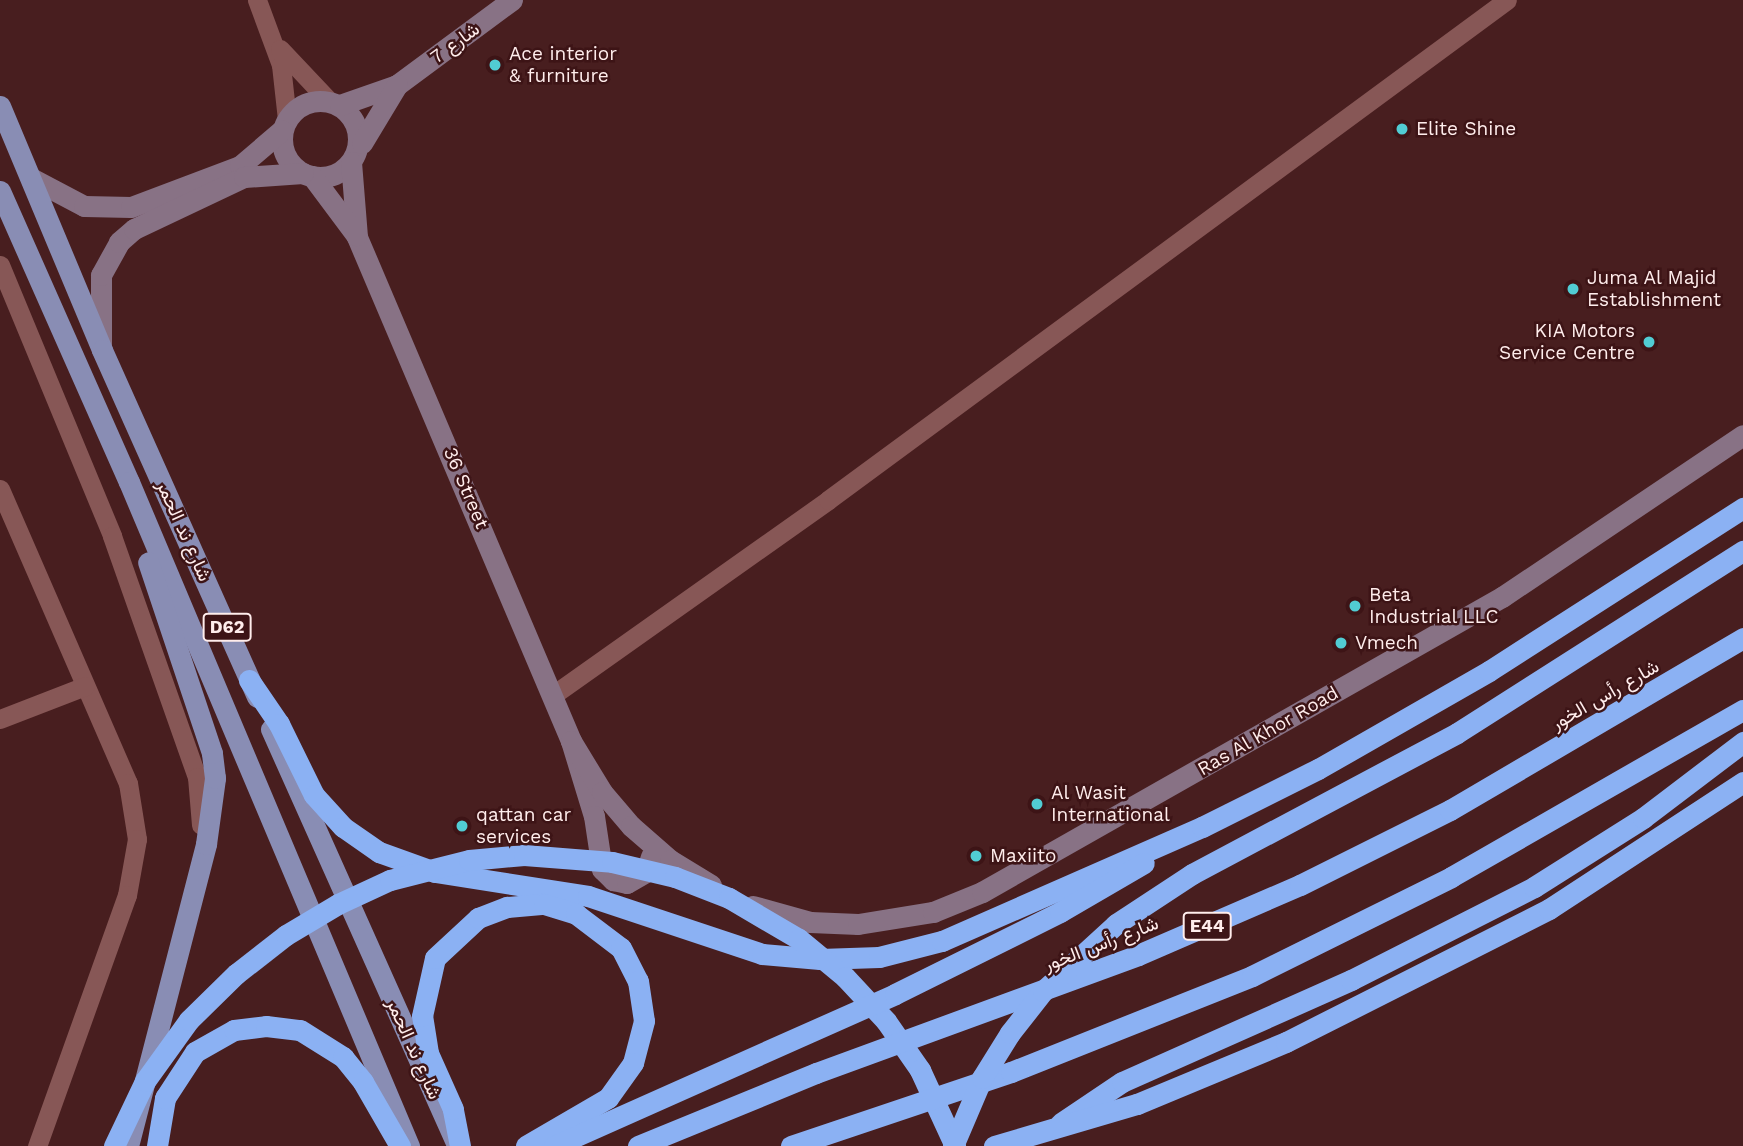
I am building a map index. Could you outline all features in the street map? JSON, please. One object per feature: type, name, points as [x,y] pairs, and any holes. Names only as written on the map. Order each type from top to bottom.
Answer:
[{"type":"highway","points":[[554,1146],[895,994],[1095,893],[1202,827],[1433,705],[1743,508]]},
{"type":"highway","points":[[954,1146],[982,1078],[1010,1032],[1081,953],[1192,874],[1349,793],[1510,701],[1743,551]]},
{"type":"highway","name":"شارع رأس الخور","points":[[638,1146],[816,1073],[1138,955],[1300,885],[1450,810],[1743,638]]},
{"type":"highway","points":[[249,680],[279,724],[314,795],[343,827],[379,852],[435,872],[588,896],[762,954],[849,959],[910,951],[942,941],[1202,827]]},
{"type":"highway","points":[[791,1146],[1036,1062],[1252,975],[1451,877],[1743,710]]},
{"type":"highway","points":[[1036,1146],[1095,1098],[1153,1068],[1351,980],[1534,887],[1643,818],[1743,742]]},
{"type":"highway","points":[[995,1146],[1137,1104],[1286,1042],[1549,909],[1743,782]]},
{"type":"highway","points":[[114,1146],[145,1081],[189,1020],[236,974],[286,935],[338,904],[390,880],[469,860],[524,855],[612,862],[675,877],[729,898],[790,933],[845,977],[886,1021],[920,1070],[954,1146]]},
{"type":"highway","points":[[459,1146],[453,1109],[428,1053],[422,1016],[433,965],[447,943],[478,918],[506,907],[544,904],[576,915],[621,948],[638,981],[644,1021],[634,1063],[617,1089],[598,1106],[526,1146]]},
{"type":"highway","points":[[157,1146],[165,1098],[195,1052],[227,1033],[266,1026],[300,1030],[343,1057],[363,1082],[400,1146]]},
{"type":"main road","name":"شارع ند الحمر","points":[[0,106],[102,350],[459,1146]]},
{"type":"main road","name":"شارع ند الحمر","points":[[0,191],[129,482],[409,1146]]},
{"type":"main road","points":[[128,1146],[196,869],[211,822],[215,778],[212,753],[143,548],[129,482]]},
{"type":"street","points":[[102,350],[101,275],[119,242],[134,229],[244,177],[340,172],[356,153],[356,126],[335,103],[299,73],[274,39],[257,0]]},
{"type":"street","name":"شارع 7","points":[[335,103],[397,85],[512,0]]},
{"type":"street","points":[[553,695],[838,492],[1507,0]]},
{"type":"street","points":[[274,39],[285,125],[285,155],[308,175]]},
{"type":"street","name":"شارع 7","points":[[356,153],[397,85]]},
{"type":"street","points":[[32,178],[84,206],[131,207],[223,174],[255,155],[305,103],[335,103]]},
{"type":"street","name":"36 Street","points":[[356,153],[358,237]]},
{"type":"street","name":"36 Street","points":[[308,175],[358,237],[571,741]]},
{"type":"street","points":[[0,265],[112,536],[197,777],[202,820],[196,869]]},
{"type":"street","name":"Ras Al Khor Road","points":[[571,741],[602,792],[650,843],[731,895],[810,922],[883,922],[957,904],[1185,779],[1502,597],[1743,435]]},
{"type":"street","points":[[2,498],[128,783],[136,830],[134,867],[37,1146]]},
{"type":"street","points":[[0,719],[85,686]]},
{"type":"street","points":[[571,741],[594,816],[602,869],[613,880],[635,881],[650,865],[650,843]]},
{"type":"place","name":"Ace interior & furniture","points":[[495,65]]},
{"type":"place","name":"Elite Shine","points":[[1402,129]]},
{"type":"place","name":"Juma Al Majid Establishment","points":[[1573,289]]},
{"type":"place","name":"KIA Motors Service Centre","points":[[1649,342]]},
{"type":"place","name":"Beta Industrial LLC","points":[[1355,606]]},
{"type":"place","name":"Vmech","points":[[1341,643]]},
{"type":"place","name":"Al Wasit International","points":[[1037,804]]},
{"type":"place","name":"qattan car services","points":[[462,826]]},
{"type":"place","name":"Maxiito","points":[[976,856]]}]
